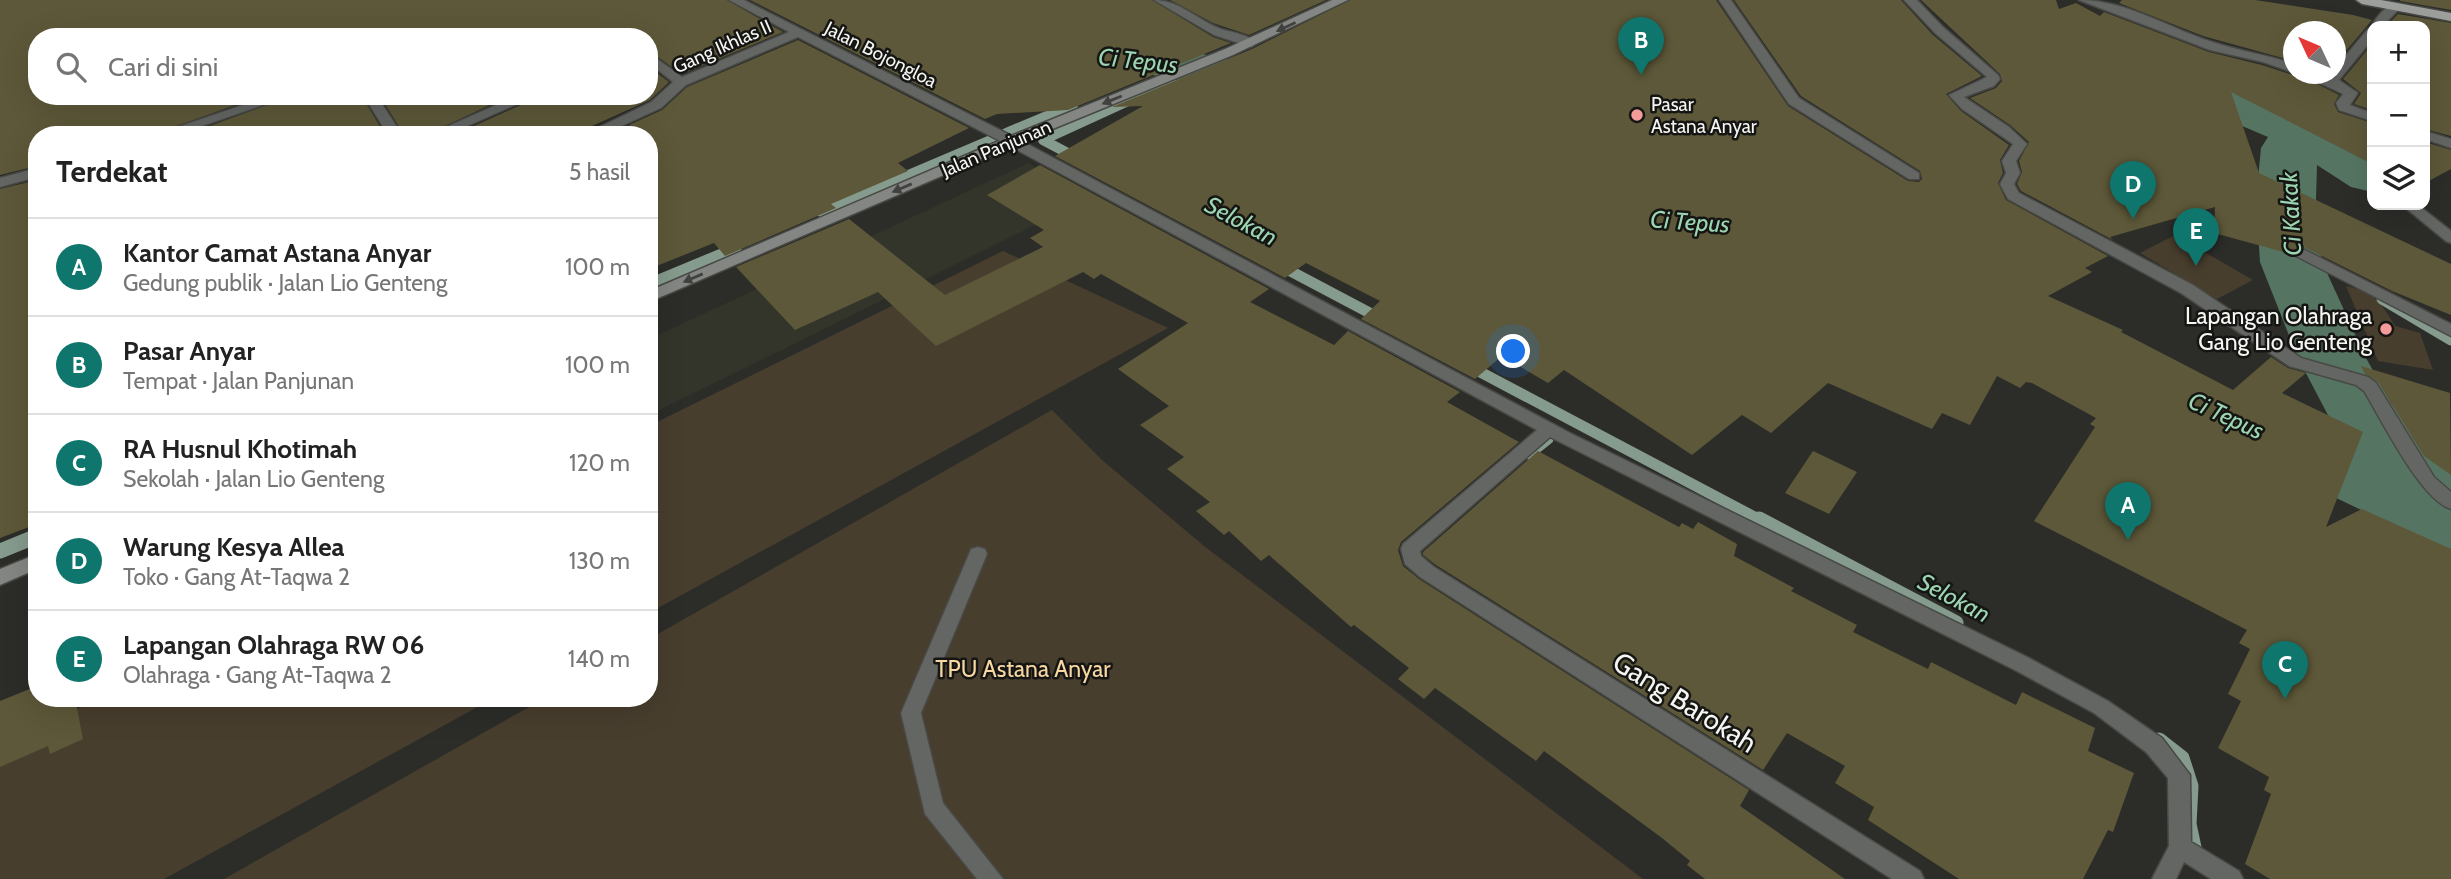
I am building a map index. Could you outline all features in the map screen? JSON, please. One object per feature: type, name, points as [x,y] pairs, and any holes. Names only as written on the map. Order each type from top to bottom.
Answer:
[{"type":"main road","name":"Jalan Panjunan","points":[[658,293],[1011,141],[1251,43],[1342,0]]},
{"type":"main road","points":[[2362,0],[2451,17]]},
{"type":"main road","points":[[0,577],[28,565]]},
{"type":"street","name":"Jalan Bojongloa","points":[[735,0],[1011,141],[1549,429],[2022,664],[2101,707],[2154,745],[2179,775],[2180,847]]},
{"type":"street","points":[[1160,0],[1218,32],[1231,34],[1251,43]]},
{"type":"street","points":[[1725,0],[1794,101],[1914,176]]},
{"type":"street","points":[[1910,0],[1938,30],[1992,75],[1994,79],[1989,83],[1956,95],[1962,103],[2001,125],[2020,144],[2008,161],[2014,173],[2007,184],[2013,196],[2187,289],[2295,362],[2362,381],[2370,387],[2428,482],[2451,502]]},
{"type":"street","points":[[2085,0],[2152,22],[2214,47],[2283,65]]},
{"type":"street","points":[[2381,21],[2394,6]]},
{"type":"street","name":"Gang Ikhlas II","points":[[658,103],[681,82],[798,33]]},
{"type":"street","points":[[2346,63],[2367,38]]},
{"type":"street","points":[[658,64],[681,82]]},
{"type":"street","points":[[2332,84],[2351,93],[2343,103],[2344,107],[2367,115]]},
{"type":"street","points":[[189,126],[255,105]]},
{"type":"street","points":[[376,105],[389,126]]},
{"type":"street","points":[[457,126],[507,105]]},
{"type":"street","name":"Gang Ikhlas II","points":[[610,126],[656,105]]},
{"type":"street","points":[[2430,137],[2451,144]]},
{"type":"street","points":[[0,183],[28,175]]},
{"type":"street","points":[[2419,210],[2442,222],[2451,238]]},
{"type":"street","points":[[2301,253],[2451,331]]},
{"type":"street","name":"Gang Barokah","points":[[1549,429],[1409,549],[1412,559],[1427,572],[1912,879]]},
{"type":"street","points":[[978,554],[911,713],[933,807],[991,879]]},
{"type":"street","points":[[2164,879],[2180,847],[2231,879]]},
{"type":"shaded area","points":[[1029,163],[1086,200],[658,411],[658,335]]},
{"type":"green space","points":[[2175,235],[2253,280],[2217,299],[2140,253]]},
{"type":"green space","points":[[1003,251],[1168,328],[658,608],[658,422]]},
{"type":"green space","name":"Lapangan Olahraga Gang Lio Genteng","points":[[2346,286],[2376,299],[2395,326],[2420,333],[2433,370],[2378,361]]},
{"type":"green space","name":"TPU Astana Anyar","points":[[1052,410],[1102,460],[1204,546],[1643,879],[224,879],[529,707],[658,707],[658,634]]},
{"type":"green space","points":[[81,707],[478,707],[164,879],[0,879],[0,747]]},
{"type":"building","points":[[0,0],[727,0],[783,32],[682,74],[658,57],[658,28],[28,28],[28,105],[235,105],[177,126],[28,126],[28,168],[0,175]]},
{"type":"building","points":[[750,0],[1152,0],[1213,37],[1231,43],[1068,110],[997,114],[985,119]]},
{"type":"building","points":[[1170,0],[1326,0],[1249,35],[1213,23]]},
{"type":"building","points":[[1350,0],[1716,0],[1788,106],[1908,181],[1919,182],[1922,179],[1920,171],[1801,96],[1734,0],[1901,0],[1933,35],[1982,76],[1946,94],[1961,111],[2009,145],[2000,160],[2003,173],[1998,183],[2006,200],[2108,256],[2085,268],[2092,272],[2048,296],[2123,330],[2121,332],[2233,390],[2271,357],[2288,368],[2306,373],[2282,393],[2363,432],[2326,527],[2362,509],[2451,549],[2451,879],[2270,879],[2245,864],[2271,794],[2264,790],[2269,777],[2218,748],[2241,701],[2228,694],[2250,649],[2239,643],[2247,630],[2034,521],[2095,427],[2090,424],[2096,418],[2032,383],[2026,382],[2020,388],[1997,376],[1970,425],[1942,413],[1932,429],[1828,383],[1771,433],[1742,415],[1692,455],[1564,370],[1548,383],[1502,356],[1475,379],[1361,319],[1380,301],[1306,263],[1285,278],[1055,156],[1143,106],[1112,107],[1252,49]]},
{"type":"building","points":[[1921,0],[2056,0],[2059,9],[2076,3],[2100,16],[2104,12],[2209,52],[2283,72],[2283,84],[2318,84],[2339,95],[2334,104],[2338,112],[2367,121],[2367,161],[2231,92],[2259,173],[2451,264],[2451,315],[2392,291],[2302,246],[2291,254],[2214,233],[2215,207],[2110,237],[2113,240],[2021,191],[2017,184],[2022,172],[2019,161],[2029,142],[2010,125],[1970,98],[1996,88],[2002,81],[2000,74]]},
{"type":"building","points":[[2122,0],[2255,0],[2372,20],[2367,21],[2367,26],[2346,51],[2346,21],[2283,21],[2283,58],[2203,36],[2119,3]]},
{"type":"building","points":[[2451,0],[2451,10],[2400,1]]},
{"type":"building","points":[[2398,14],[2451,23],[2451,136],[2430,130],[2430,21],[2391,21]]},
{"type":"building","points":[[798,40],[969,128],[898,163],[908,171],[831,204],[836,208],[725,256],[714,243],[658,265],[658,126],[629,125],[662,110],[687,87]]},
{"type":"building","points":[[2367,50],[2367,108],[2354,104],[2361,93],[2346,81],[2346,75]]},
{"type":"building","points":[[658,74],[669,82],[658,92]]},
{"type":"building","points":[[267,105],[367,105],[380,126],[209,126]]},
{"type":"building","points":[[386,105],[490,105],[445,126],[398,126]]},
{"type":"building","points":[[521,105],[639,105],[592,126],[474,126]]},
{"type":"building","points":[[2430,144],[2451,150],[2451,169],[2430,180]]},
{"type":"building","points":[[1040,165],[1269,289],[1250,302],[1334,345],[1348,331],[1460,392],[1447,402],[1519,442],[1401,542],[1398,550],[1403,566],[1419,579],[1749,790],[1740,806],[1845,879],[1705,879],[1687,865],[1690,861],[1662,838],[1544,751],[1536,761],[1435,688],[1424,699],[1398,679],[1409,668],[1354,625],[1351,627],[1269,555],[1261,561],[1229,531],[1224,535],[1196,511],[1210,502],[1167,469],[1184,457],[1140,425],[1169,406],[1118,369],[1188,323],[1101,274],[1094,279],[1083,272],[936,346],[878,292],[795,330],[736,267],[849,219],[945,295],[1043,247],[1030,238],[1044,230],[987,195]]},
{"type":"building","points":[[28,182],[28,527],[0,538],[0,189]]},
{"type":"building","points":[[2361,366],[2450,393],[2451,475],[2424,456],[2378,382],[2365,374]]},
{"type":"building","points":[[1538,451],[1679,527],[1682,523],[1693,529],[1698,522],[1737,544],[1734,556],[1794,588],[1791,591],[1857,625],[1853,632],[1928,669],[1931,662],[2016,705],[2022,692],[2095,728],[2088,751],[2134,773],[2113,832],[2108,830],[2083,879],[1959,879],[1868,820],[1874,807],[1835,783],[1845,766],[1787,733],[1763,770],[1423,555],[1423,552]]},
{"type":"building","points":[[1813,451],[1857,472],[1829,514],[1785,493]]},
{"type":"building","points":[[28,690],[28,707],[77,707],[83,739],[50,754],[48,746],[0,767],[0,701]]},
{"type":"waterway","name":"Ci Tepus","points":[[901,0],[1012,48],[1049,55],[1144,57],[1243,79],[1295,101]]},
{"type":"waterway","name":"Ci Kakak","points":[[2001,0],[2047,38],[2102,76],[2145,88],[2234,103],[2304,132]]},
{"type":"waterway","name":"Selokan","points":[[1077,158],[1043,140],[1198,69]]},
{"type":"waterway","points":[[1006,133],[1073,105]]},
{"type":"waterway","points":[[2304,132],[2367,172]]},
{"type":"waterway","name":"Ci Kakak","points":[[2304,132],[2289,148],[2286,199],[2291,262],[2332,358],[2364,419],[2432,504]]},
{"type":"waterway","points":[[821,212],[993,139]]},
{"type":"waterway","points":[[658,280],[736,248]]},
{"type":"waterway","name":"Selokan","points":[[1279,265],[1383,320]]},
{"type":"waterway","points":[[2382,299],[2451,340]]},
{"type":"waterway","name":"Selokan","points":[[1467,365],[1762,521]]},
{"type":"waterway","name":"Ci Tepus","points":[[2259,431],[2451,520]]},
{"type":"waterway","name":"Selokan","points":[[1529,454],[1548,439]]},
{"type":"waterway","name":"Selokan","points":[[1759,519],[1956,623]]},
{"type":"waterway","points":[[0,551],[28,540]]},
{"type":"waterway","name":"Selokan","points":[[2159,740],[2182,758],[2191,786],[2189,824],[2195,852],[2201,856]]},
{"type":"place","name":"Pasar Anyar","points":[[1641,75]]},
{"type":"place","name":"Pasar Astana Anyar","points":[[1637,115]]},
{"type":"place","name":"Warung Kesya Allea","points":[[2133,219]]},
{"type":"place","name":"Lapangan Olahraga RW 06","points":[[2196,266]]},
{"type":"place","name":"Lapangan Olahraga Gang Lio Genteng","points":[[2386,329]]},
{"type":"place","name":"Kantor Camat Astana Anyar","points":[[2128,540]]},
{"type":"place","name":"RA Husnul Khotimah","points":[[2285,699]]}]
